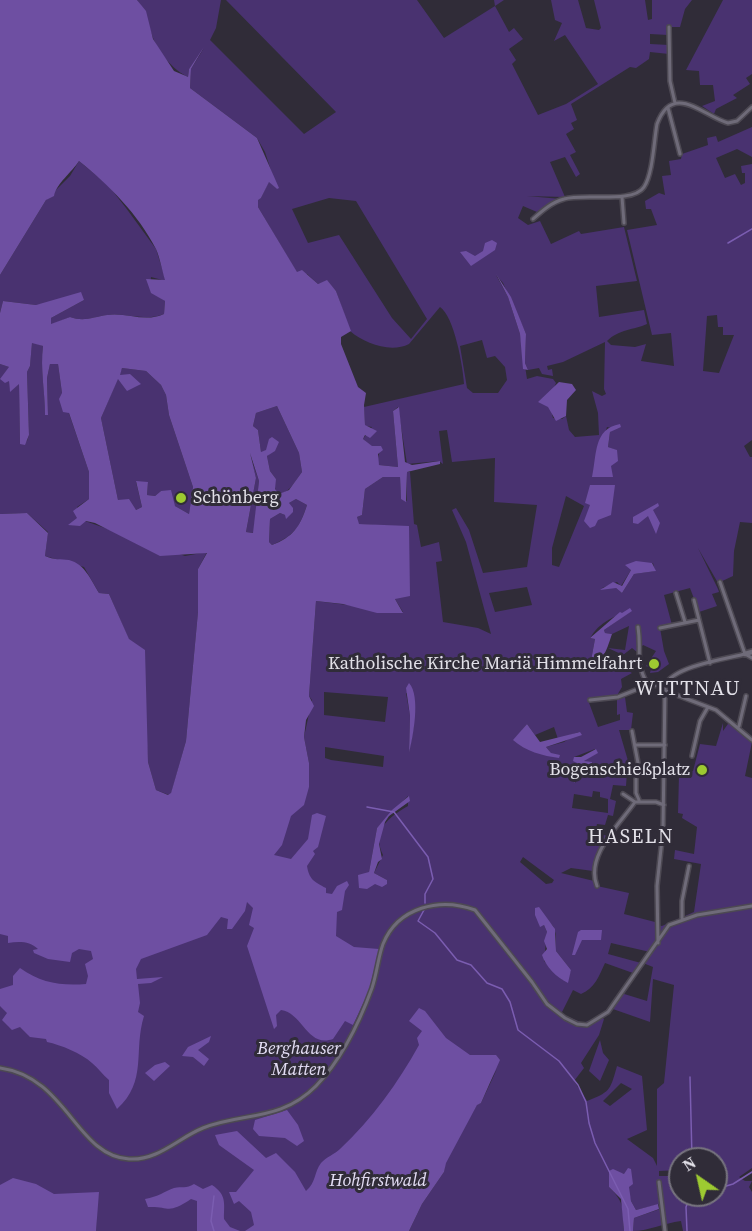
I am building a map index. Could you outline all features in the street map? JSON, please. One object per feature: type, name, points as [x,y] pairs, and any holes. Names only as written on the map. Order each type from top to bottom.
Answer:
[{"type":"street","points":[[669,27],[670,81],[675,103]]},
{"type":"street","points":[[533,219],[565,198],[600,195],[622,197],[637,194],[644,187],[660,115],[675,103],[698,107],[728,123],[737,120],[751,110]]},
{"type":"street","points":[[669,108],[680,154]]},
{"type":"street","points":[[622,197],[624,223]]},
{"type":"street","points":[[720,582],[745,654],[752,658]]},
{"type":"street","points":[[676,593],[685,622]]},
{"type":"street","points":[[694,600],[710,663]]},
{"type":"street","points":[[660,628],[699,620]]},
{"type":"street","points":[[639,627],[638,665],[648,685]]},
{"type":"street","points":[[665,686],[675,675],[752,652]]},
{"type":"street","points":[[590,700],[618,698],[648,685],[665,686]]},
{"type":"street","points":[[658,943],[657,886],[662,853],[664,806],[665,686]]},
{"type":"street","points":[[666,691],[708,707],[739,727],[752,740]]},
{"type":"street","points":[[739,727],[746,696]]},
{"type":"street","points":[[692,756],[700,721],[708,707]]},
{"type":"street","points":[[632,731],[638,763]]},
{"type":"street","points":[[635,745],[665,745]]},
{"type":"street","points":[[597,886],[593,872],[602,846],[637,801],[636,779]]},
{"type":"street","points":[[623,794],[637,801],[656,802],[664,806]]},
{"type":"street","points":[[682,918],[682,901],[689,866]]},
{"type":"street","points":[[0,1068],[26,1075],[41,1085],[59,1101],[93,1143],[118,1158],[149,1157],[205,1127],[278,1111],[310,1091],[335,1061],[365,1006],[385,940],[399,920],[410,912],[440,904],[475,910],[547,1004],[565,1018],[582,1025],[595,1022],[608,1012],[658,943],[666,928],[682,918],[723,909],[752,906]]},
{"type":"street","points":[[657,927],[666,928]]},
{"type":"street","points":[[659,1182],[664,1231]]},
{"type":"green space","points":[[0,0],[137,0],[146,11],[153,39],[174,71],[188,77],[189,69],[204,47],[191,69],[190,88],[257,138],[279,188],[277,189],[269,182],[258,200],[258,207],[297,272],[302,270],[318,284],[327,280],[336,291],[351,331],[341,337],[341,344],[358,387],[366,393],[365,425],[377,431],[370,438],[365,435],[363,439],[372,446],[381,446],[383,450],[378,454],[379,465],[398,467],[393,411],[399,407],[405,462],[412,465],[440,461],[440,464],[407,472],[406,502],[401,499],[400,477],[383,477],[365,489],[362,515],[357,517],[359,524],[409,526],[410,596],[395,599],[403,613],[377,613],[343,604],[316,601],[309,696],[314,706],[306,720],[304,737],[309,763],[309,787],[304,805],[291,816],[282,845],[274,855],[291,859],[308,839],[312,815],[317,813],[326,816],[318,847],[313,851],[315,854],[307,866],[309,874],[315,882],[326,888],[326,893],[332,894],[337,886],[347,881],[349,885],[345,891],[342,910],[337,912],[336,936],[354,947],[379,949],[369,991],[353,1025],[345,1021],[333,1039],[317,1039],[295,1017],[281,1010],[276,1015],[277,1026],[274,1029],[247,946],[254,928],[249,925],[253,908],[247,902],[245,911],[232,929],[227,929],[228,919],[221,917],[207,935],[141,959],[136,969],[137,979],[163,977],[151,983],[138,984],[140,1003],[138,1012],[144,1016],[138,1065],[133,1088],[117,1109],[109,1093],[109,1080],[87,1059],[71,1050],[47,1042],[46,1039],[30,1037],[20,1027],[12,1030],[2,1020],[7,1013],[0,1006],[0,989],[13,985],[13,976],[20,968],[51,982],[86,984],[88,976],[85,964],[93,959],[91,951],[79,949],[72,953],[70,962],[48,959],[34,953],[33,950],[38,949],[31,944],[8,943],[8,936],[0,934],[0,514],[27,513],[48,533],[45,556],[69,560],[79,565],[99,593],[109,594],[129,639],[145,650],[148,762],[156,790],[168,795],[171,793],[186,741],[198,612],[198,569],[207,553],[160,556],[95,523],[86,521],[80,526],[68,525],[77,518],[73,511],[89,499],[89,472],[69,413],[63,412],[59,399],[62,393],[58,364],[50,364],[47,378],[48,415],[45,415],[43,346],[32,343],[30,366],[27,372],[29,435],[25,445],[20,444],[19,384],[10,392],[9,381],[5,383],[0,379],[9,367],[0,364],[0,313],[3,301],[36,305],[81,292],[84,300],[51,318],[51,324],[70,317],[84,319],[114,314],[150,318],[164,314],[165,301],[151,293],[146,279],[165,280],[160,260],[141,224],[112,190],[79,161],[61,183],[54,196],[46,200],[0,275]],"holes":[[[122,368],[146,371],[161,385],[166,395],[169,415],[193,487],[189,514],[175,506],[171,490],[161,491],[155,496],[147,495],[148,482],[136,481],[142,507],[136,510],[129,499],[118,500],[101,418],[118,379],[127,391],[141,384],[130,374],[120,375]],[[277,406],[299,453],[302,472],[289,490],[279,494],[275,489],[276,479],[270,471],[267,456],[275,451],[279,442],[272,437],[269,439],[266,450],[261,452],[258,430],[253,426],[256,413]],[[250,453],[259,481],[253,533],[246,532],[256,478]],[[296,499],[307,505],[295,530],[272,545],[269,542],[270,519],[280,513],[285,515],[286,519],[293,512],[289,503]]]},
{"type":"green space","name":"Berghauser Matten","points":[[137,0],[221,0],[216,28],[210,40],[304,134],[336,112],[226,0],[417,0],[444,38],[495,6],[509,32],[514,28],[523,39],[509,49],[516,60],[512,64],[538,115],[566,104],[598,84],[565,35],[554,41],[562,23],[555,20],[551,0],[578,0],[586,28],[599,30],[601,28],[594,0],[645,0],[648,20],[652,19],[652,0],[692,0],[685,9],[680,27],[668,27],[668,35],[650,34],[650,44],[669,45],[669,54],[650,52],[649,59],[636,68],[630,67],[571,104],[577,120],[571,123],[574,129],[566,134],[576,152],[570,155],[580,174],[576,177],[565,157],[550,162],[565,197],[527,196],[561,199],[537,212],[523,206],[518,218],[528,225],[540,221],[551,244],[579,231],[581,234],[624,227],[637,281],[596,286],[599,317],[644,310],[647,324],[622,332],[607,341],[611,345],[635,347],[646,344],[641,361],[674,366],[671,333],[652,335],[627,230],[657,225],[651,209],[646,209],[645,201],[659,193],[665,195],[662,176],[671,175],[669,161],[681,159],[682,154],[708,145],[707,138],[716,136],[718,142],[752,127],[752,157],[737,149],[716,158],[725,178],[735,174],[741,185],[745,183],[745,173],[742,173],[741,166],[752,164],[752,440],[744,446],[752,457],[752,523],[740,522],[734,551],[733,576],[718,583],[698,548],[719,592],[712,594],[717,606],[699,612],[690,588],[664,595],[672,625],[660,628],[669,664],[658,672],[650,673],[651,669],[646,666],[656,651],[643,645],[637,652],[632,648],[623,655],[608,648],[625,650],[629,626],[612,634],[605,633],[604,630],[631,611],[608,620],[590,638],[595,639],[590,666],[604,656],[632,673],[621,679],[622,687],[616,697],[588,700],[598,727],[620,720],[620,714],[617,715],[617,700],[625,697],[627,712],[633,713],[631,730],[619,730],[631,771],[627,772],[626,786],[613,785],[610,799],[616,801],[613,816],[608,815],[605,825],[597,824],[595,833],[608,836],[600,847],[593,871],[571,868],[561,873],[594,881],[597,886],[629,893],[624,914],[655,922],[655,925],[662,926],[694,912],[701,864],[674,859],[675,850],[694,854],[697,827],[682,818],[683,814],[678,813],[679,775],[688,776],[688,772],[693,771],[700,744],[716,746],[723,723],[723,731],[730,721],[752,742],[745,776],[752,778],[752,1168],[739,1177],[745,1181],[752,1181],[749,1187],[752,1192],[752,1231],[683,1231],[681,1221],[633,1231],[634,1218],[660,1209],[660,1204],[636,1210],[631,1201],[624,1174],[609,1171],[609,1187],[622,1207],[624,1231],[409,1231],[422,1204],[444,1172],[445,1163],[467,1122],[406,1231],[96,1231],[97,1203],[0,1199],[0,926],[309,787],[309,763],[304,737],[312,700],[309,696],[316,601],[403,612],[395,599],[409,527],[358,524],[357,517],[362,515],[365,489],[383,477],[400,477],[401,498],[407,501],[407,472],[410,472],[414,524],[417,525],[421,547],[439,542],[442,561],[436,562],[443,622],[478,628],[491,634],[466,542],[452,510],[456,508],[469,530],[483,573],[527,567],[537,505],[494,502],[495,458],[452,462],[447,430],[439,431],[443,464],[439,461],[407,464],[398,407],[393,411],[398,467],[379,465],[377,462],[381,446],[372,447],[363,439],[372,427],[365,426],[364,407],[464,384],[460,354],[450,320],[440,307],[409,344],[394,348],[378,346],[350,331],[336,291],[327,281],[318,284],[307,274],[297,273],[258,207],[257,199],[261,198],[269,181],[277,189],[265,152],[257,138],[190,88],[191,69],[204,48],[189,69],[188,77],[182,74],[171,65],[158,47]],"holes":[[[329,198],[356,201],[427,319],[411,339],[392,318],[339,235],[308,243],[292,209]],[[496,275],[503,283],[526,334],[525,363],[528,370],[539,368],[542,374],[553,376],[552,369],[548,370],[547,366],[563,362],[605,342],[604,389],[606,394],[602,396],[592,391],[598,413],[599,435],[575,437],[569,430],[566,416],[562,419],[553,418],[550,400],[556,383],[553,379],[537,376],[527,379],[520,334],[508,297]],[[717,315],[718,327],[723,327],[723,335],[734,335],[719,373],[703,371],[707,316]],[[482,340],[487,358],[495,356],[505,367],[507,380],[498,393],[473,393],[467,388],[460,346]],[[607,427],[614,429],[610,432],[608,447],[616,450],[611,466],[593,477]],[[566,496],[584,506],[559,567],[552,565],[552,548]],[[653,563],[655,571],[634,574],[622,593],[616,588],[602,588],[617,582],[621,586],[631,570]],[[527,587],[532,605],[495,612],[489,593]],[[324,692],[388,697],[385,722],[324,715]],[[406,693],[414,696],[414,724],[409,753],[410,716]],[[527,724],[535,735],[554,727],[558,739],[579,732],[564,742],[546,747],[551,753],[522,730]],[[325,747],[384,756],[383,767],[325,758]],[[595,749],[597,753],[584,760],[587,764],[575,783],[577,763],[574,757]],[[593,791],[600,792],[600,797],[608,799],[608,813],[572,808],[574,794],[592,797]],[[408,796],[408,806],[384,825],[379,838],[383,855],[374,873],[387,880],[384,885],[369,872],[377,828]],[[523,857],[554,880],[546,884],[520,862]],[[535,908],[553,926],[556,934],[556,951],[571,970],[568,978],[563,980],[544,961],[547,932],[544,925],[540,926]],[[611,943],[650,952],[643,963],[653,967],[647,1001],[621,993],[610,1008],[650,1022],[653,979],[674,985],[664,1083],[657,1089],[657,1166],[653,1158],[627,1139],[647,1130],[642,1076],[617,1066],[608,1090],[587,1101],[574,1081],[584,1068],[581,1063],[599,1035],[604,1019],[601,1016],[583,1023],[561,1014],[573,990],[581,994],[590,988],[605,963],[633,973],[641,963],[608,954]],[[497,1069],[481,1103],[477,1104]],[[621,1083],[632,1089],[610,1106],[603,1101]]]},
{"type":"green space","points":[[494,0],[504,0],[495,6]]},
{"type":"green space","points":[[723,0],[752,0],[752,74],[746,78],[750,84],[733,95],[737,98],[716,109],[714,114],[702,106],[715,101],[713,85],[700,85],[699,71],[686,70]]},
{"type":"green space","points":[[79,161],[108,185],[156,249],[166,281],[151,277],[150,290],[165,301],[164,314],[150,317],[114,314],[84,319],[70,317],[51,325],[51,318],[84,300],[36,305],[3,301],[0,313],[0,275],[46,200],[70,176]]},
{"type":"green space","points":[[492,240],[497,243],[495,250],[471,266],[460,252],[466,251],[475,256],[483,251],[485,243]]},
{"type":"green space","points":[[496,274],[511,297],[526,334],[525,363],[528,370],[523,369],[520,334],[508,297]]},
{"type":"green space","points":[[32,342],[43,346],[45,414],[48,414],[47,378],[50,364],[58,364],[62,393],[89,472],[89,499],[77,507],[85,521],[185,556],[207,552],[198,569],[198,612],[186,741],[169,795],[156,790],[148,762],[141,649],[129,640],[109,594],[99,593],[84,567],[45,556],[48,532],[27,513],[0,514],[0,364],[9,367],[10,391],[19,383],[20,444],[27,441],[29,435],[27,372],[30,366]]},
{"type":"green space","points":[[122,368],[146,371],[161,385],[166,395],[169,415],[193,487],[189,514],[175,506],[161,491],[155,496],[147,495],[148,482],[136,482],[142,507],[136,510],[118,500],[101,418]]},
{"type":"green space","points":[[559,382],[572,384],[576,390],[567,400],[566,416],[556,421],[548,407],[538,402]]},
{"type":"green space","points":[[277,406],[299,453],[302,472],[288,490],[281,494],[276,494],[274,481],[276,479],[270,471],[267,456],[272,451],[261,452],[258,430],[253,426],[256,413]]},
{"type":"green space","points":[[620,424],[621,427],[610,432],[608,447],[617,450],[618,461],[611,466],[613,477],[592,477],[601,437],[605,431]]},
{"type":"green space","points":[[249,453],[259,481],[254,533],[246,532],[256,478]]},
{"type":"green space","points":[[590,485],[615,485],[611,515],[598,520],[595,526],[590,528],[584,521],[590,505],[585,503]]},
{"type":"green space","points":[[296,499],[307,505],[301,520],[291,534],[272,545],[269,542],[270,519],[280,513],[285,515],[289,503]]},
{"type":"green space","points":[[658,503],[659,506],[653,510],[660,523],[656,534],[648,516],[638,524],[633,523],[633,517]]},
{"type":"green space","points":[[636,561],[652,563],[656,571],[634,574],[622,593],[616,588],[600,590],[613,582],[622,586],[631,570],[625,565]]},
{"type":"green space","points":[[630,608],[632,611],[604,630],[605,633],[612,634],[607,649],[599,660],[590,666],[595,639],[590,638],[620,612]]},
{"type":"green space","points":[[409,683],[415,697],[415,707],[409,753],[410,716],[406,688]]},
{"type":"green space","points":[[527,724],[540,742],[580,732],[582,735],[546,747],[551,753],[560,755],[559,758],[547,756],[529,750],[513,740]]},
{"type":"green space","points":[[596,749],[598,753],[584,761],[592,762],[592,765],[586,764],[574,783],[577,763],[573,761],[574,757],[581,757]]},
{"type":"green space","points":[[409,796],[410,801],[389,816],[385,822],[379,844],[382,859],[378,862],[374,873],[387,880],[387,884],[382,887],[375,884],[367,889],[359,888],[358,875],[369,872],[377,828],[392,810]]},
{"type":"green space","points":[[539,907],[555,929],[556,951],[571,970],[568,983],[552,971],[542,955],[547,949],[544,941],[547,932],[544,925],[540,927],[535,915],[535,908]]},
{"type":"green space","points":[[602,930],[601,940],[582,940],[575,955],[572,955],[578,932]]},
{"type":"green space","name":"Hohfirstwald","points":[[419,1008],[425,1011],[446,1038],[470,1055],[496,1055],[500,1060],[481,1103],[477,1105],[446,1163],[444,1172],[422,1204],[409,1231],[245,1231],[254,1225],[251,1212],[239,1201],[234,1204],[229,1192],[236,1192],[254,1170],[219,1145],[215,1135],[237,1131],[266,1158],[276,1153],[295,1172],[306,1191],[312,1185],[321,1163],[340,1149],[363,1125],[384,1100],[411,1059],[419,1045],[417,1038],[422,1031],[409,1021]]},
{"type":"green space","points":[[211,1036],[209,1042],[198,1050],[209,1059],[204,1066],[193,1057],[182,1056],[188,1047]]},
{"type":"green space","points":[[600,1040],[603,1053],[609,1060],[600,1081],[589,1071]]},
{"type":"green space","points":[[165,1062],[170,1066],[154,1081],[145,1073],[155,1065]]},
{"type":"green space","points":[[287,1110],[298,1125],[304,1141],[297,1146],[285,1138],[259,1136],[253,1129],[255,1120]]},
{"type":"green space","points":[[628,1168],[631,1169],[633,1184],[629,1187],[631,1201],[636,1210],[658,1204],[659,1209],[634,1218],[633,1231],[624,1231],[621,1199],[609,1187],[609,1171],[613,1169],[624,1174]]},
{"type":"green space","points":[[13,1178],[36,1184],[54,1194],[99,1192],[96,1231],[0,1231],[0,1185]]},
{"type":"green space","points":[[194,1184],[203,1189],[212,1185],[220,1192],[224,1200],[224,1219],[230,1227],[240,1231],[197,1231],[197,1201],[191,1199],[169,1209],[148,1207],[145,1199],[174,1188]]},
{"type":"waterway","points":[[728,243],[752,229]]},
{"type":"waterway","points":[[367,807],[394,812],[428,857],[433,879],[425,894],[425,903]]},
{"type":"waterway","points":[[424,910],[418,921],[435,933],[457,960],[471,965],[487,983],[502,989],[510,1002],[518,1030],[559,1061],[578,1085],[586,1102],[595,1143],[628,1209],[630,1231]]},
{"type":"waterway","points":[[690,1077],[692,1147]]},
{"type":"waterway","points":[[728,1185],[752,1172]]},
{"type":"waterway","points":[[214,1196],[211,1221],[214,1231]]},
{"type":"waterway","points":[[686,1207],[687,1231]]},
{"type":"place","name":"Schönberg","points":[[181,498]]},
{"type":"place","name":"Katholische Kirche Mariä Himmelfahrt","points":[[654,664]]},
{"type":"place","name":"Bogenschießplatz","points":[[702,770]]},
{"type":"district","name":"WITTNAU","points":[[688,690]]},
{"type":"district","name":"HASELN","points":[[631,838]]}]
